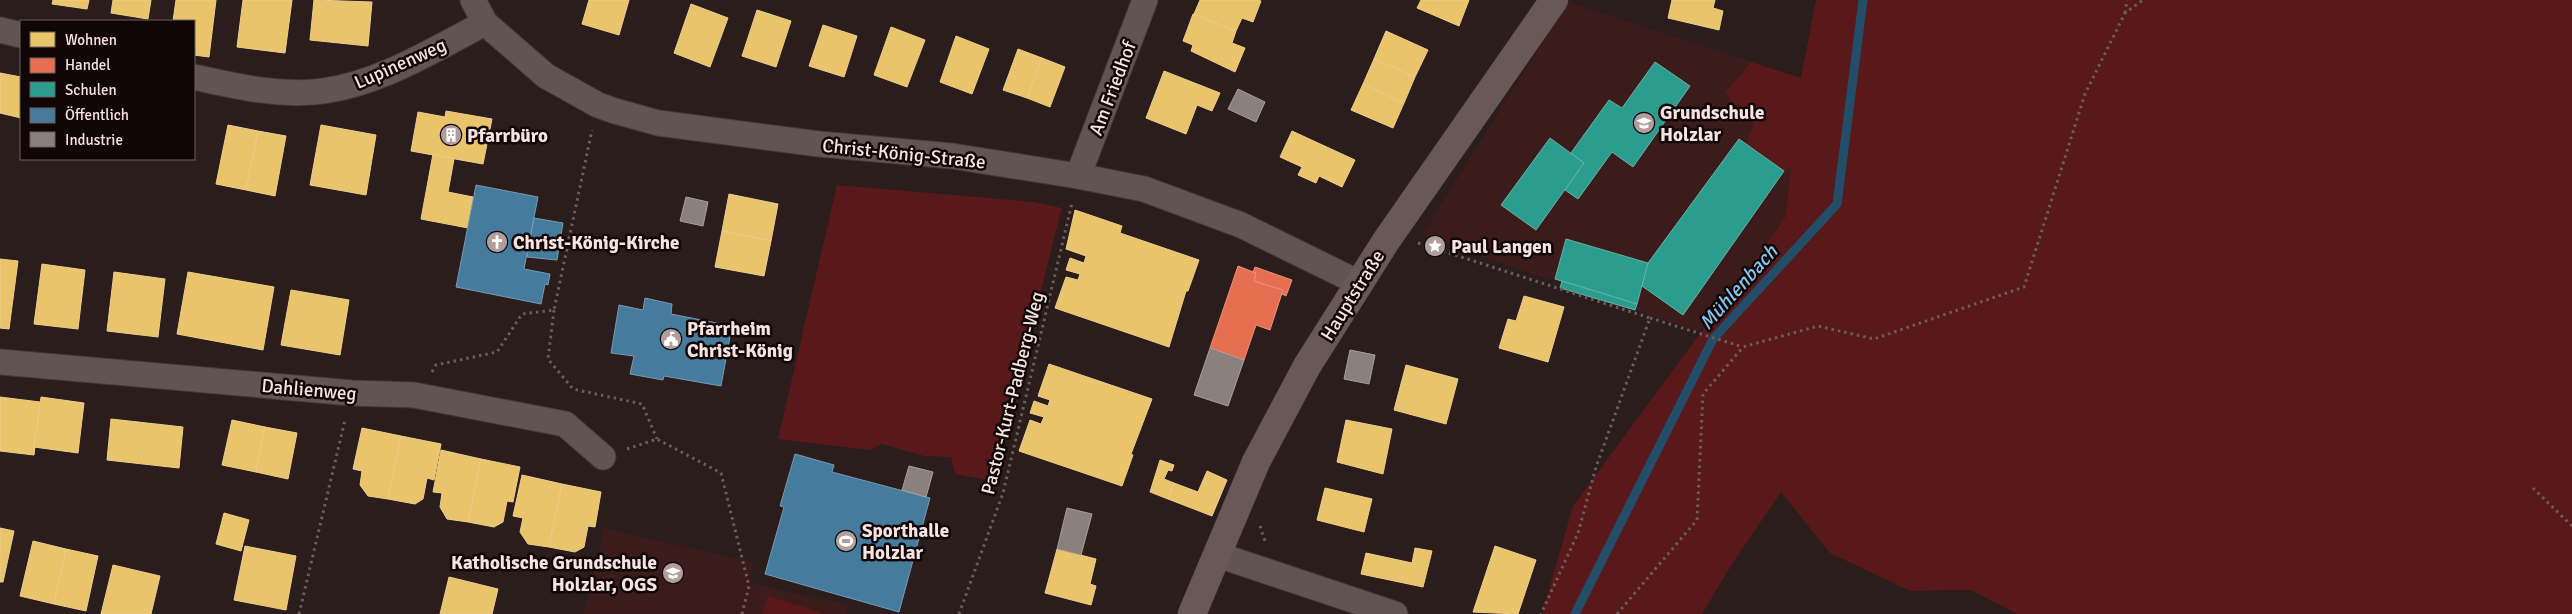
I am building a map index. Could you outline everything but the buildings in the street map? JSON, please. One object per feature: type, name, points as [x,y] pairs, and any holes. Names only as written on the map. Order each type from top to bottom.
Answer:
[{"type":"main road","name":"Hauptstraße","points":[[1192,614],[1256,462],[1307,366],[1359,283],[1554,0]]},
{"type":"street","name":"Christ-König-Straße","points":[[473,0],[485,23],[546,76],[598,105],[658,123],[819,144],[952,156],[1078,176],[1144,189],[1241,224],[1359,283]]},
{"type":"street","name":"Am Friedhof","points":[[1078,176],[1145,0]]},
{"type":"street","name":"Lupinenweg","points":[[195,77],[234,86],[298,93],[322,91],[383,75],[485,23]]},
{"type":"street","points":[[0,30],[20,35]]},
{"type":"street","name":"Dahlienweg","points":[[0,362],[352,393],[414,395],[565,424],[603,457]]},
{"type":"street","points":[[1218,555],[1395,614]]},
{"type":"path","points":[[1395,230],[1412,241],[1719,341],[1743,347],[1818,326],[1874,339],[2024,287],[2085,94],[2125,13],[2127,0]]},
{"type":"path","points":[[2125,13],[2143,0]]},
{"type":"path","points":[[598,105],[554,310],[548,359],[573,389],[642,404],[657,439],[721,473],[749,586],[742,614]]},
{"type":"path","name":"Pastor-Kurt-Padberg-Weg","points":[[959,614],[1003,493],[1078,176]]},
{"type":"path","points":[[427,379],[436,366],[496,352],[522,314],[554,310]]},
{"type":"path","points":[[1541,614],[1578,533],[1596,467],[1650,318]]},
{"type":"path","points":[[1617,614],[1697,520],[1703,394],[1743,347]]},
{"type":"path","points":[[299,614],[352,393]]},
{"type":"path","points":[[603,457],[657,439]]},
{"type":"path","points":[[1247,485],[1265,541],[1288,578]]},
{"type":"path","points":[[2533,488],[2572,526]]},
{"type":"shaded area","points":[[1816,0],[2572,0],[2572,614],[2017,614],[1971,590],[1910,591],[1830,553],[1781,492],[1732,564],[1702,614],[1542,614],[1573,506],[1785,218],[1791,168],[1784,171],[1746,144],[1754,124],[1725,93],[1751,62],[1801,78]]},
{"type":"shaded area","name":"Grundschule Holzlar","points":[[1568,2],[1801,78],[1785,218],[1699,332],[1422,235]]},
{"type":"shaded area","points":[[837,185],[1034,202],[1062,208],[993,481],[955,474],[951,457],[924,456],[882,444],[869,450],[778,439]]},
{"type":"shaded area","name":"Katholische Grundschule Holzlar, OGS","points":[[604,528],[754,563],[750,583],[848,605],[847,614],[584,614]]},
{"type":"shaded area","points":[[768,596],[826,614],[762,614]]},
{"type":"waterway","name":"Mühlenbach","points":[[1575,614],[1713,339],[1837,204],[1863,0]]},
{"type":"place","name":"Grundschule Holzlar","points":[[1644,123]]},
{"type":"place","name":"Pfarrbüro","points":[[451,135]]},
{"type":"place","name":"Christ-König-Kirche","points":[[497,242]]},
{"type":"place","name":"Paul Langen","points":[[1435,246]]},
{"type":"place","name":"Pfarrheim Christ-König","points":[[671,339]]},
{"type":"place","name":"Sporthalle Holzlar","points":[[846,541]]},
{"type":"place","name":"Katholische Grundschule Holzlar, OGS","points":[[673,573]]}]
